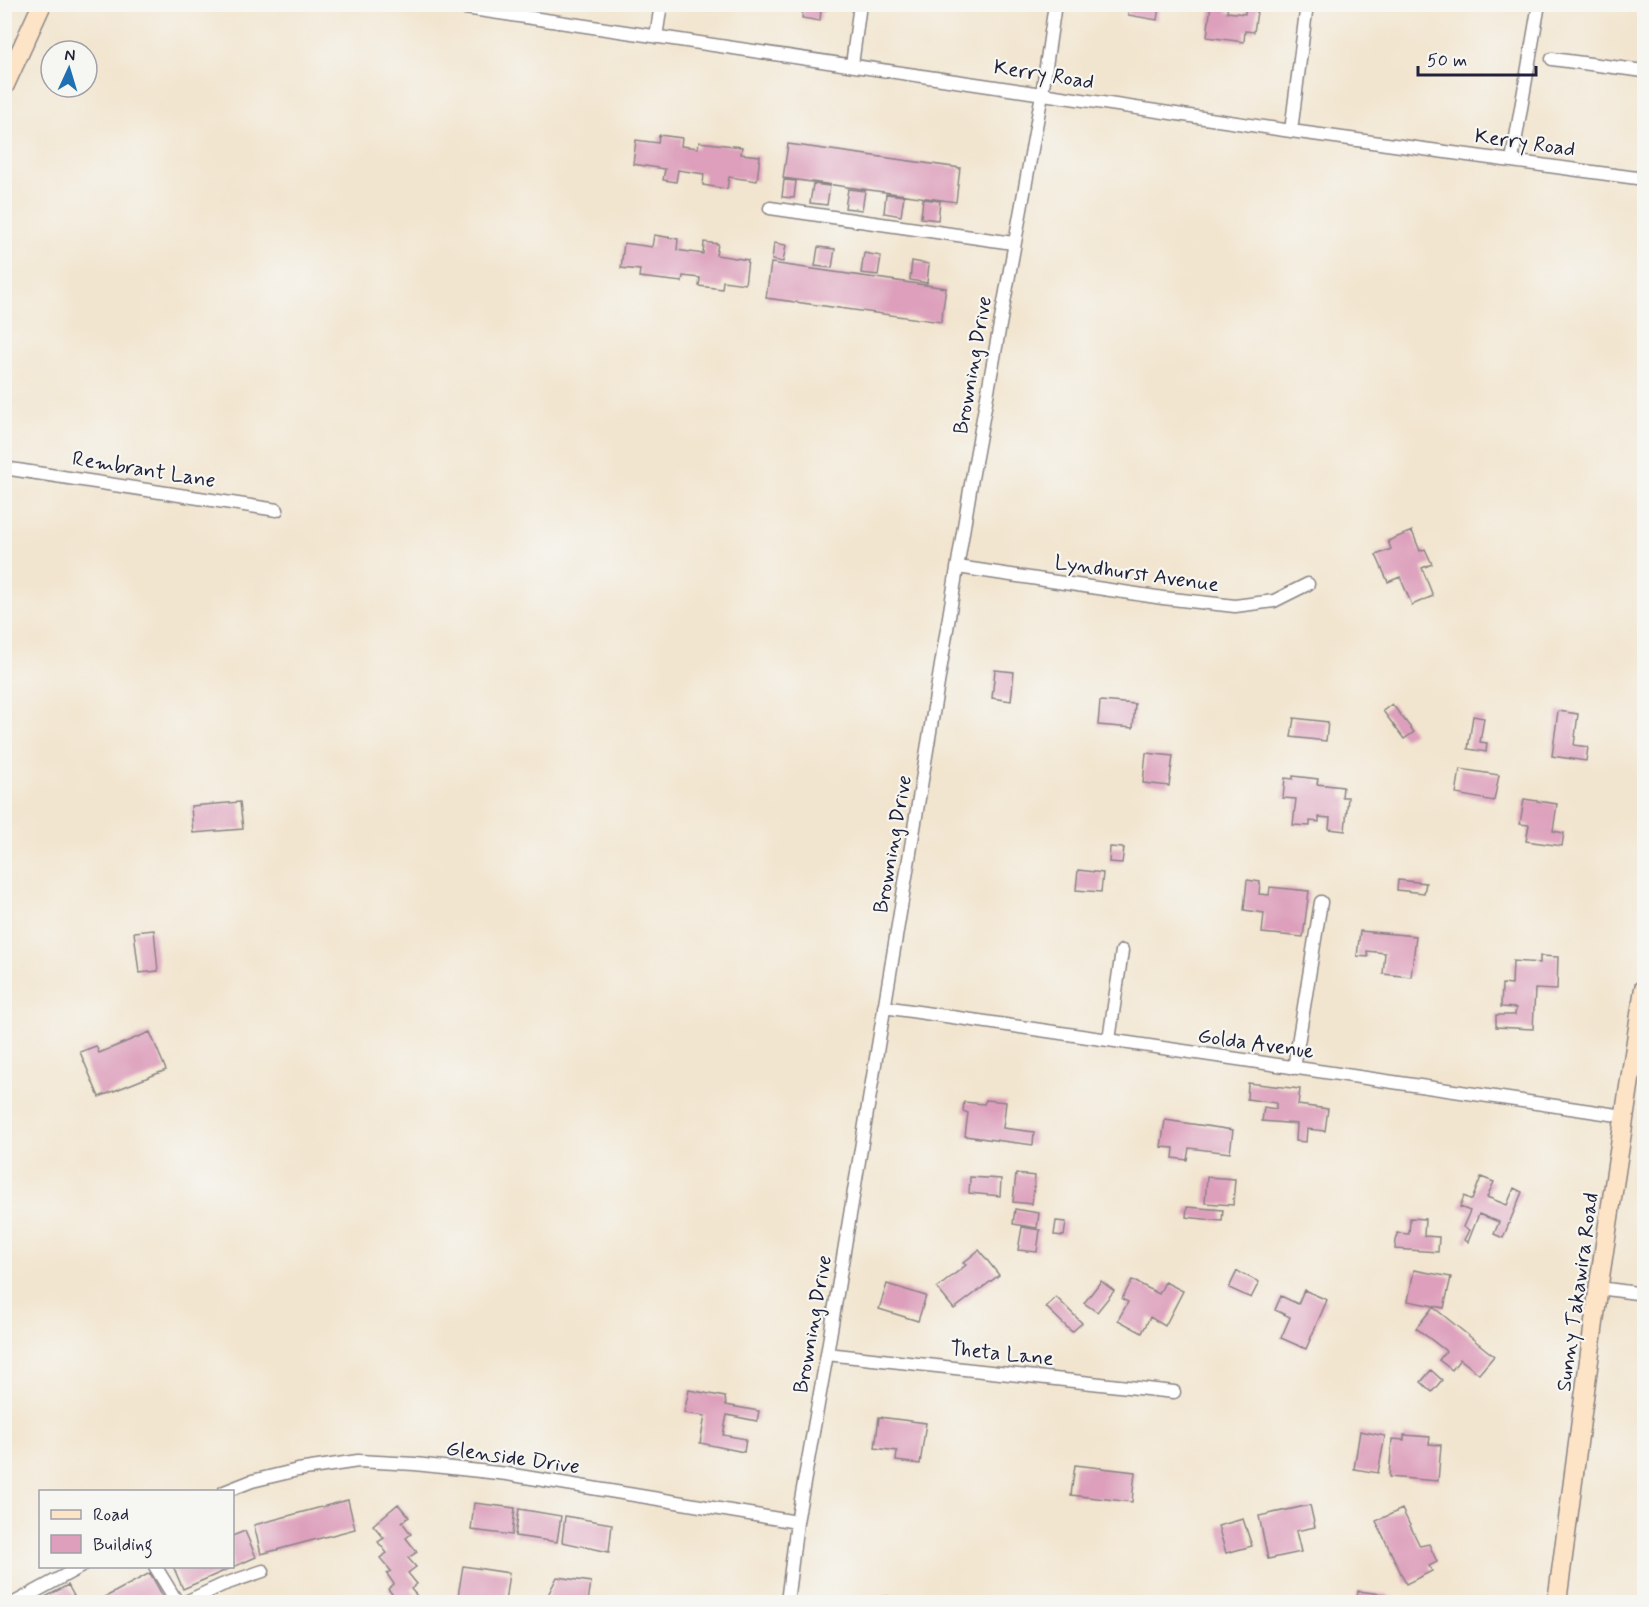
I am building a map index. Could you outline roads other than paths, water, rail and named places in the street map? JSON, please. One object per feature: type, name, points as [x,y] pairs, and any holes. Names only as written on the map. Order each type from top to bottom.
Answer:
[{"type":"main road","points":[[4,87],[42,4]]},
{"type":"main road","name":"Sunny Takawira Road","points":[[1557,1602],[1599,1288],[1644,988]]},
{"type":"street","name":"Kerry Road","points":[[438,4],[1291,131],[1644,178]]},
{"type":"street","points":[[656,38],[661,4]]},
{"type":"street","points":[[852,65],[860,4]]},
{"type":"street","name":"Browning Drive","points":[[787,1602],[797,1522],[1013,243],[1042,94],[1055,4]]},
{"type":"street","points":[[1291,131],[1307,4]]},
{"type":"street","points":[[1512,160],[1539,4]]},
{"type":"street","points":[[1552,58],[1644,71]]},
{"type":"street","points":[[770,208],[1013,243]]},
{"type":"street","name":"Rembrant Lane","points":[[4,468],[277,510]]},
{"type":"street","name":"Lyndhurst Avenue","points":[[958,567],[1163,598],[1235,606],[1274,601],[1308,584]]},
{"type":"street","points":[[1294,1068],[1321,902]]},
{"type":"street","points":[[1109,1040],[1122,951]]},
{"type":"street","name":"Golda Avenue","points":[[884,1007],[1624,1116]]},
{"type":"street","points":[[1599,1288],[1644,1294]]},
{"type":"street","name":"Theta Lane","points":[[827,1354],[1174,1392]]},
{"type":"street","name":"Glenside Drive","points":[[227,1490],[252,1481],[298,1470],[358,1461],[415,1464],[507,1474],[797,1522]]},
{"type":"street","points":[[15,1602],[78,1568]]},
{"type":"street","points":[[156,1568],[177,1602]]},
{"type":"street","points":[[186,1602],[222,1585],[263,1571]]}]
